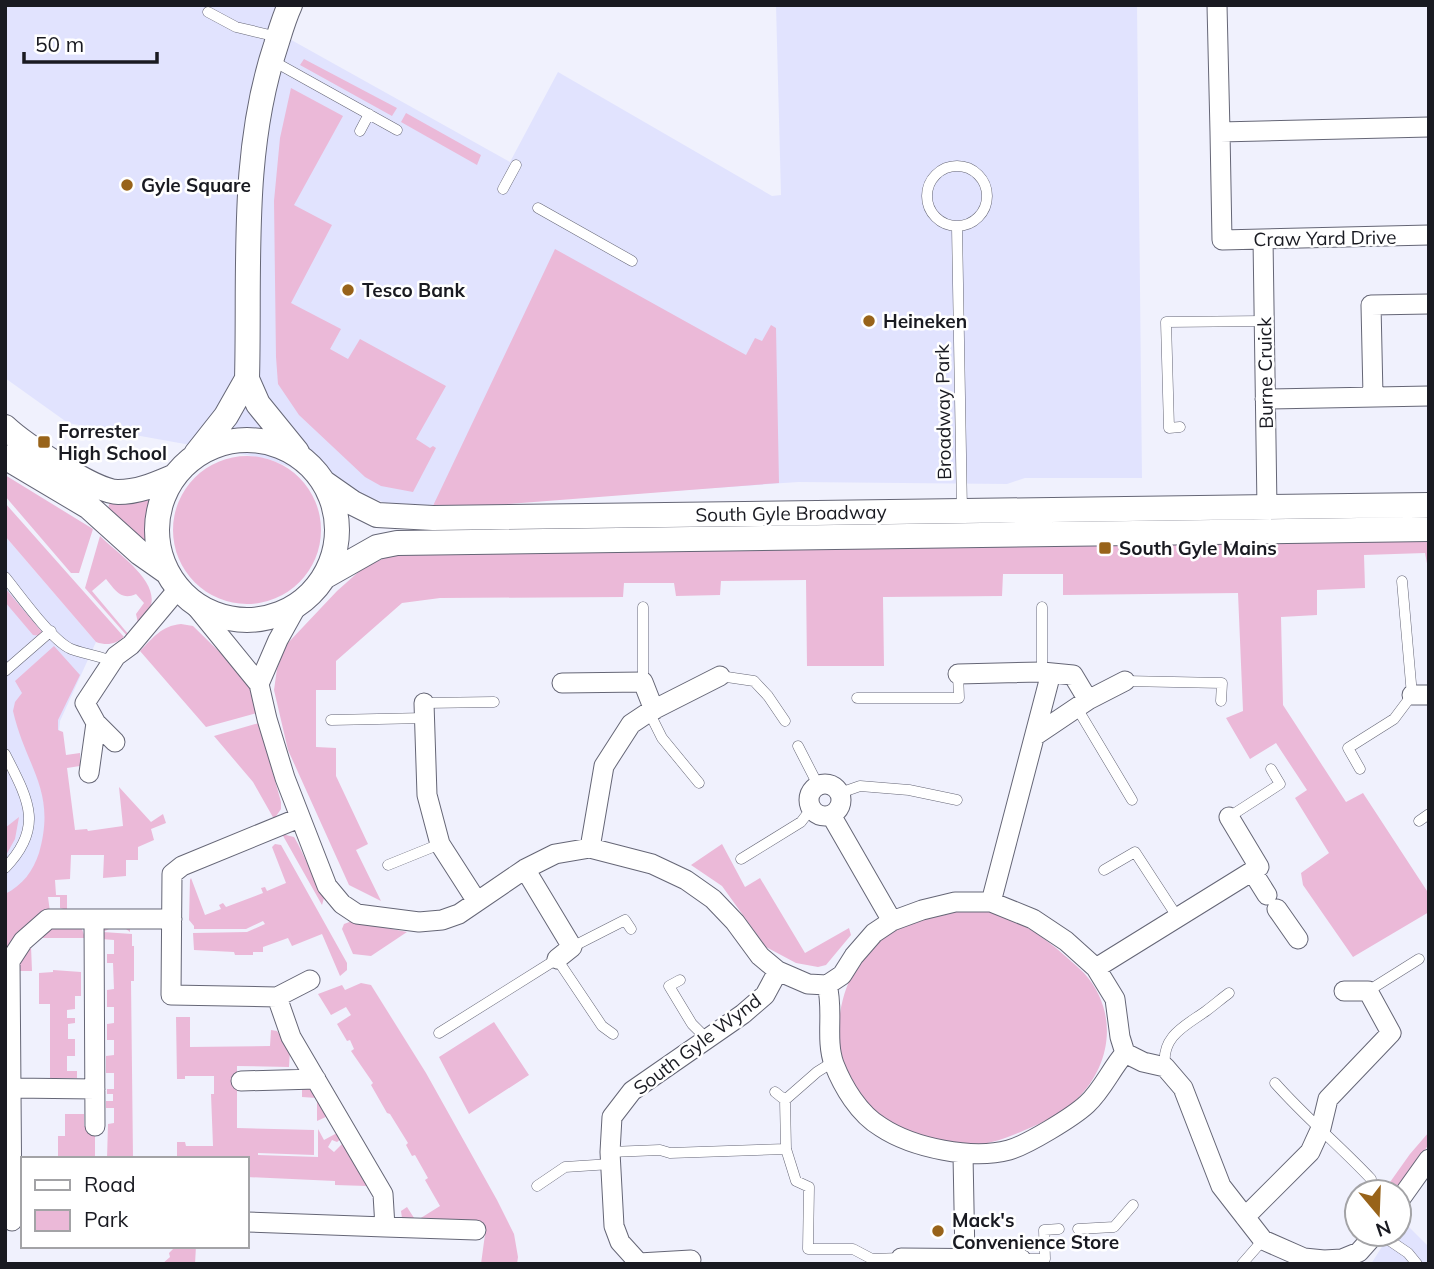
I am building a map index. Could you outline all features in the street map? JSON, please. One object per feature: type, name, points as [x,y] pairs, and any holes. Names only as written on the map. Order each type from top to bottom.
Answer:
[{"type":"street","points":[[5,457],[89,507],[179,588],[217,615],[244,620],[272,617],[298,604],[324,577],[334,554],[337,529],[333,505],[323,482],[258,404],[247,379],[250,195],[255,127],[275,48],[290,5]]},
{"type":"street","points":[[1217,5],[1220,132],[1429,127]]},
{"type":"street","name":"Craw Yard Drive","points":[[1220,132],[1222,240],[1429,235]]},
{"type":"street","name":"Burne Cruick","points":[[1263,239],[1267,520]]},
{"type":"street","points":[[1373,397],[1371,305],[1429,304]]},
{"type":"street","points":[[247,379],[226,416],[183,467],[163,498],[157,523],[158,549],[179,588],[259,684],[267,719],[299,818],[327,886],[342,904],[357,914],[419,922],[442,920],[459,914],[525,869],[555,854],[590,848],[652,864],[686,880],[713,899],[735,922],[760,956],[778,971],[808,984],[827,985],[842,975],[874,933],[892,921],[954,902],[991,902],[1033,919],[1066,940],[1097,968],[1115,999],[1125,1053],[1143,1062],[1165,1067],[1183,1088],[1221,1186],[1263,1240],[1304,1258],[1342,1259],[1363,1248]]},
{"type":"street","points":[[1265,399],[1429,396]]},
{"type":"street","points":[[5,427],[18,440],[71,473],[110,491],[143,490],[212,447],[234,441],[259,441],[282,447],[303,460]]},
{"type":"street","name":"South Gyle Broadway","points":[[323,482],[377,515],[395,517],[962,511],[1267,520],[1429,529]]},
{"type":"street","name":"South Gyle Broadway","points":[[324,577],[377,547],[397,543],[1267,520],[1429,505]]},
{"type":"street","points":[[115,742],[96,723],[85,703],[116,656],[131,645],[179,588]]},
{"type":"street","points":[[259,684],[278,640],[298,604]]},
{"type":"street","points":[[991,902],[1036,735],[1047,672]]},
{"type":"street","points":[[958,674],[1047,672],[1073,675],[1082,704]]},
{"type":"street","points":[[590,848],[604,766],[631,724],[720,676]]},
{"type":"street","points":[[1036,735],[1082,704],[1125,681]]},
{"type":"street","points":[[562,683],[643,682],[652,711]]},
{"type":"street","points":[[425,711],[427,796],[440,844],[477,900]]},
{"type":"street","points":[[89,773],[96,723]]},
{"type":"street","points":[[826,784],[840,793],[838,810],[831,815],[817,814],[811,809],[808,800],[811,791],[818,785],[826,784]]},
{"type":"street","points":[[831,815],[892,921]]},
{"type":"street","points":[[1097,968],[1259,867],[1229,817]]},
{"type":"street","points":[[299,818],[182,866],[172,874],[171,995],[277,996],[310,981]]},
{"type":"street","points":[[525,869],[565,953]]},
{"type":"street","points":[[1252,871],[1298,939]]},
{"type":"street","points":[[13,1221],[10,961],[23,940],[48,919],[84,916],[172,919]]},
{"type":"street","points":[[84,916],[95,1126]]},
{"type":"street","name":"South Gyle Wynd","points":[[691,1262],[637,1263],[620,1242],[614,1226],[612,1117],[632,1091],[743,1014],[765,995],[778,971]]},
{"type":"street","points":[[827,985],[830,996],[833,1062],[851,1098],[879,1126],[902,1139],[963,1155],[1009,1150],[1086,1106],[1125,1053]]},
{"type":"street","points":[[1245,1217],[1310,1152],[1321,1128],[1328,1099],[1391,1033],[1368,991],[1344,991]]},
{"type":"street","points":[[277,996],[292,1037],[383,1194],[385,1227]]},
{"type":"street","points":[[241,1081],[316,1079]]},
{"type":"street","points":[[13,1088],[95,1089]]},
{"type":"street","points":[[954,1260],[963,1155]]},
{"type":"street","points":[[1413,1181],[1429,1159]]},
{"type":"street","points":[[248,1222],[476,1230]]},
{"type":"street","points":[[901,1258],[1021,1259]]},
{"type":"lane","points":[[208,12],[275,48],[369,114],[397,130]]},
{"type":"lane","points":[[360,131],[369,114]]},
{"type":"lane","points":[[503,189],[516,165]]},
{"type":"lane","points":[[957,166],[968,167],[984,181],[988,200],[986,208],[974,222],[957,227],[937,220],[927,202],[927,191],[937,173],[957,166]]},
{"type":"lane","points":[[538,208],[632,261]]},
{"type":"lane","name":"Broadway Park","points":[[957,227],[962,511]]},
{"type":"lane","points":[[1180,427],[1169,428],[1166,322],[1264,321]]},
{"type":"lane","points":[[5,577],[69,648],[106,659],[116,656]]},
{"type":"lane","points":[[1360,769],[1348,748],[1394,719],[1420,695],[1402,582]]},
{"type":"lane","points":[[643,607],[643,682]]},
{"type":"lane","points":[[1042,607],[1047,672]]},
{"type":"lane","points":[[5,671],[51,631]]},
{"type":"lane","points":[[857,698],[959,698],[958,674]]},
{"type":"lane","points":[[720,676],[754,681],[785,721]]},
{"type":"lane","points":[[1125,681],[1222,683],[1222,701]]},
{"type":"lane","points":[[331,720],[494,702]]},
{"type":"lane","points":[[1082,704],[1132,800]]},
{"type":"lane","points":[[652,711],[668,745],[699,783]]},
{"type":"lane","points":[[798,746],[818,785]]},
{"type":"lane","points":[[5,754],[30,808],[31,824],[25,844],[5,868]]},
{"type":"lane","points":[[1229,817],[1280,785],[1271,769]]},
{"type":"lane","points":[[840,793],[860,786],[909,790],[957,800]]},
{"type":"lane","points":[[741,859],[801,822],[811,809]]},
{"type":"lane","points":[[1419,821],[1429,814]]},
{"type":"lane","points":[[388,865],[440,844]]},
{"type":"lane","points":[[1104,870],[1135,852],[1178,918]]},
{"type":"lane","points":[[439,1033],[565,953],[625,920],[631,929]]},
{"type":"lane","points":[[565,953],[602,1026],[613,1034]]},
{"type":"lane","points":[[1368,991],[1419,959]]},
{"type":"lane","points":[[680,980],[668,986],[692,1024],[707,1038]]},
{"type":"lane","points":[[1165,1067],[1163,1055],[1172,1037],[1184,1025],[1229,993]]},
{"type":"lane","points":[[833,1062],[785,1100],[786,1149],[796,1181],[809,1187],[808,1249],[853,1249],[872,1259],[901,1258]]},
{"type":"lane","points":[[1275,1083],[1370,1178]]},
{"type":"lane","points":[[775,1092],[785,1100]]},
{"type":"lane","points":[[537,1186],[565,1167],[660,1150],[670,1153],[786,1149]]},
{"type":"lane","points":[[1078,1229],[1114,1227],[1133,1205]]},
{"type":"lane","points":[[1021,1259],[1045,1259],[1044,1230],[1059,1229]]},
{"type":"lane","points":[[1242,1264],[1263,1240]]},
{"type":"lane","points":[[1400,1248],[1417,1264]]},
{"type":"shaded area","points":[[5,5],[299,5],[286,37],[510,162],[558,72],[772,196],[781,195],[776,5],[1137,5],[1142,478],[1025,478],[1007,484],[798,482],[404,510],[268,459],[68,423],[5,378]]},
{"type":"shaded area","points":[[5,536],[96,642],[60,721],[58,741],[64,816],[5,935]]},
{"type":"shaded area","points":[[1413,1231],[1429,1247],[1429,1264],[1371,1264],[1381,1248],[1413,1248]]},
{"type":"green space","points":[[304,59],[397,108],[392,116],[300,65]]},
{"type":"green space","points":[[291,88],[343,116],[294,205],[332,225],[291,303],[341,329],[330,349],[348,359],[360,339],[446,386],[416,439],[430,448],[436,448],[413,492],[381,486],[365,477],[299,415],[278,384],[274,201],[280,138]]},
{"type":"green space","points":[[406,113],[481,155],[477,165],[401,122]]},
{"type":"green space","points":[[555,249],[746,355],[755,338],[762,341],[771,325],[776,328],[779,483],[431,510]]},
{"type":"green space","points":[[247,456],[275,462],[299,478],[315,502],[321,530],[315,558],[299,582],[275,598],[247,604],[219,598],[195,582],[179,558],[173,530],[179,502],[195,478],[219,462]]},
{"type":"green space","points":[[5,475],[93,529],[79,573],[71,573],[5,496]]},
{"type":"green space","points":[[148,500],[152,503],[150,551],[106,514],[110,502]]},
{"type":"green space","points":[[5,503],[124,637],[111,644],[96,642],[5,536]]},
{"type":"green space","points":[[100,536],[132,565],[149,588],[152,600],[149,611],[138,623],[136,614],[144,603],[136,594],[122,595],[106,579],[92,591],[128,637],[85,588]]},
{"type":"green space","points":[[1429,540],[1429,574],[1425,553],[1364,555],[1365,588],[1317,590],[1317,615],[1281,617],[1283,705],[1346,802],[1363,793],[1429,894],[1429,912],[1353,957],[1303,885],[1301,873],[1329,853],[1295,798],[1307,790],[1276,743],[1250,759],[1226,718],[1243,711],[1238,593],[1063,595],[1063,574],[1003,574],[1002,596],[883,597],[884,666],[807,666],[806,580],[721,581],[720,595],[676,596],[674,583],[624,583],[623,597],[440,598],[402,603],[336,661],[336,690],[316,690],[316,747],[336,748],[336,776],[368,844],[356,850],[381,901],[349,885],[288,750],[274,690],[277,669],[286,645],[337,591],[364,567],[394,554]]},
{"type":"green space","points":[[5,588],[42,632],[40,636],[33,635],[5,602]]},
{"type":"green space","points":[[181,624],[193,626],[243,675],[254,697],[257,713],[206,727],[140,651],[163,630]]},
{"type":"green space","points":[[54,646],[80,675],[58,720],[58,730],[63,732],[66,755],[80,753],[80,766],[67,768],[75,830],[123,826],[119,787],[151,822],[163,814],[166,823],[151,829],[154,840],[138,847],[138,860],[126,860],[126,876],[103,878],[104,855],[71,855],[70,879],[55,880],[56,895],[67,895],[67,910],[60,908],[60,897],[48,897],[50,912],[5,954],[5,894],[22,882],[34,866],[44,831],[42,795],[13,711],[15,702],[22,693],[15,681]]},
{"type":"green space","points":[[259,723],[281,802],[281,809],[274,819],[253,782],[214,736]]},
{"type":"green space","points":[[19,817],[15,839],[5,857],[5,828]]},
{"type":"green space","points":[[282,834],[294,837],[298,844],[324,898],[322,905]]},
{"type":"green space","points":[[275,844],[281,845],[347,963],[347,970],[340,976],[322,934],[292,946],[288,938],[263,947],[263,952],[253,952],[253,955],[194,950],[193,933],[247,932],[265,924],[263,921],[246,929],[194,929],[189,920],[191,878],[205,915],[221,909],[219,905],[223,903],[226,907],[263,893],[261,888],[265,887],[267,891],[286,883],[272,847]]},
{"type":"green space","points":[[722,844],[745,887],[760,878],[805,953],[849,928],[851,935],[826,965],[818,967],[796,963],[766,947],[722,886],[691,865]]},
{"type":"green space","points":[[977,910],[996,913],[1040,936],[1084,973],[1103,1004],[1106,1021],[1104,1055],[1088,1086],[1071,1105],[1045,1121],[1011,1136],[972,1146],[950,1145],[921,1136],[879,1113],[858,1093],[847,1074],[841,1053],[841,1009],[856,968],[869,950],[900,927],[949,911]]},
{"type":"green space","points":[[352,921],[407,932],[371,956],[353,954],[342,929],[344,924]]},
{"type":"green space","points":[[81,926],[85,938],[40,938],[52,928]]},
{"type":"green space","points":[[107,926],[130,926],[130,932],[126,929],[109,929],[103,932],[132,934],[134,946],[134,981],[131,981],[133,1157],[107,1157],[108,1124],[114,1123],[114,1108],[106,1108],[106,1101],[113,1101],[113,1094],[107,1094],[107,1089],[114,1089],[114,1073],[106,1073],[106,1056],[114,1055],[114,1040],[107,1040],[107,1024],[114,1023],[114,1007],[107,1007],[107,990],[114,989],[113,963],[107,963],[107,954],[114,954],[114,940],[101,939],[101,933]]},
{"type":"green space","points":[[31,946],[32,971],[20,971],[20,959]]},
{"type":"green space","points":[[53,970],[81,972],[81,996],[75,996],[75,1009],[67,1010],[67,1018],[75,1018],[75,1023],[68,1024],[68,1039],[75,1039],[75,1056],[67,1056],[67,1071],[77,1071],[77,1078],[50,1078],[50,1004],[39,1004],[39,973]]},
{"type":"green space","points":[[361,983],[371,985],[426,1073],[497,1200],[514,1234],[517,1264],[481,1264],[486,1227],[403,1225],[401,1211],[407,1207],[416,1221],[440,1206],[415,1155],[412,1156],[406,1145],[408,1143],[351,1051],[354,1049],[350,1040],[347,1041],[337,1024],[351,1015],[346,1007],[331,1015],[318,994],[342,985],[345,990]]},
{"type":"green space","points":[[176,1017],[190,1017],[190,1047],[270,1046],[271,1030],[277,1031],[290,1050],[289,1067],[237,1066],[237,1128],[314,1130],[314,1155],[258,1155],[318,1157],[318,1129],[324,1140],[337,1133],[341,1139],[337,1142],[332,1140],[328,1147],[334,1152],[343,1143],[367,1186],[335,1185],[335,1181],[248,1177],[248,1157],[177,1157],[177,1142],[185,1142],[186,1146],[213,1146],[211,1094],[214,1094],[214,1076],[185,1076],[185,1079],[177,1079]]},
{"type":"green space","points":[[494,1022],[529,1075],[469,1114],[439,1057]]},
{"type":"green space","points":[[302,1085],[311,1085],[328,1116],[317,1121],[317,1098],[302,1097]]},
{"type":"green space","points":[[65,1114],[84,1114],[84,1126],[95,1126],[95,1157],[58,1157],[58,1136],[65,1136]]},
{"type":"green space","points":[[1429,1132],[1429,1144],[1405,1178],[1393,1178]]},
{"type":"green space","points":[[174,1248],[196,1248],[195,1264],[162,1264],[170,1257],[169,1253]]},
{"type":"place","name":"Gyle Square","points":[[127,185]]},
{"type":"place","name":"Tesco Bank","points":[[348,290]]},
{"type":"place","name":"Heineken","points":[[869,321]]},
{"type":"place","name":"Forrester High School","points":[[44,442]]},
{"type":"place","name":"South Gyle Mains","points":[[1105,548]]},
{"type":"place","name":"Mack's Convenience Store","points":[[938,1231]]}]
